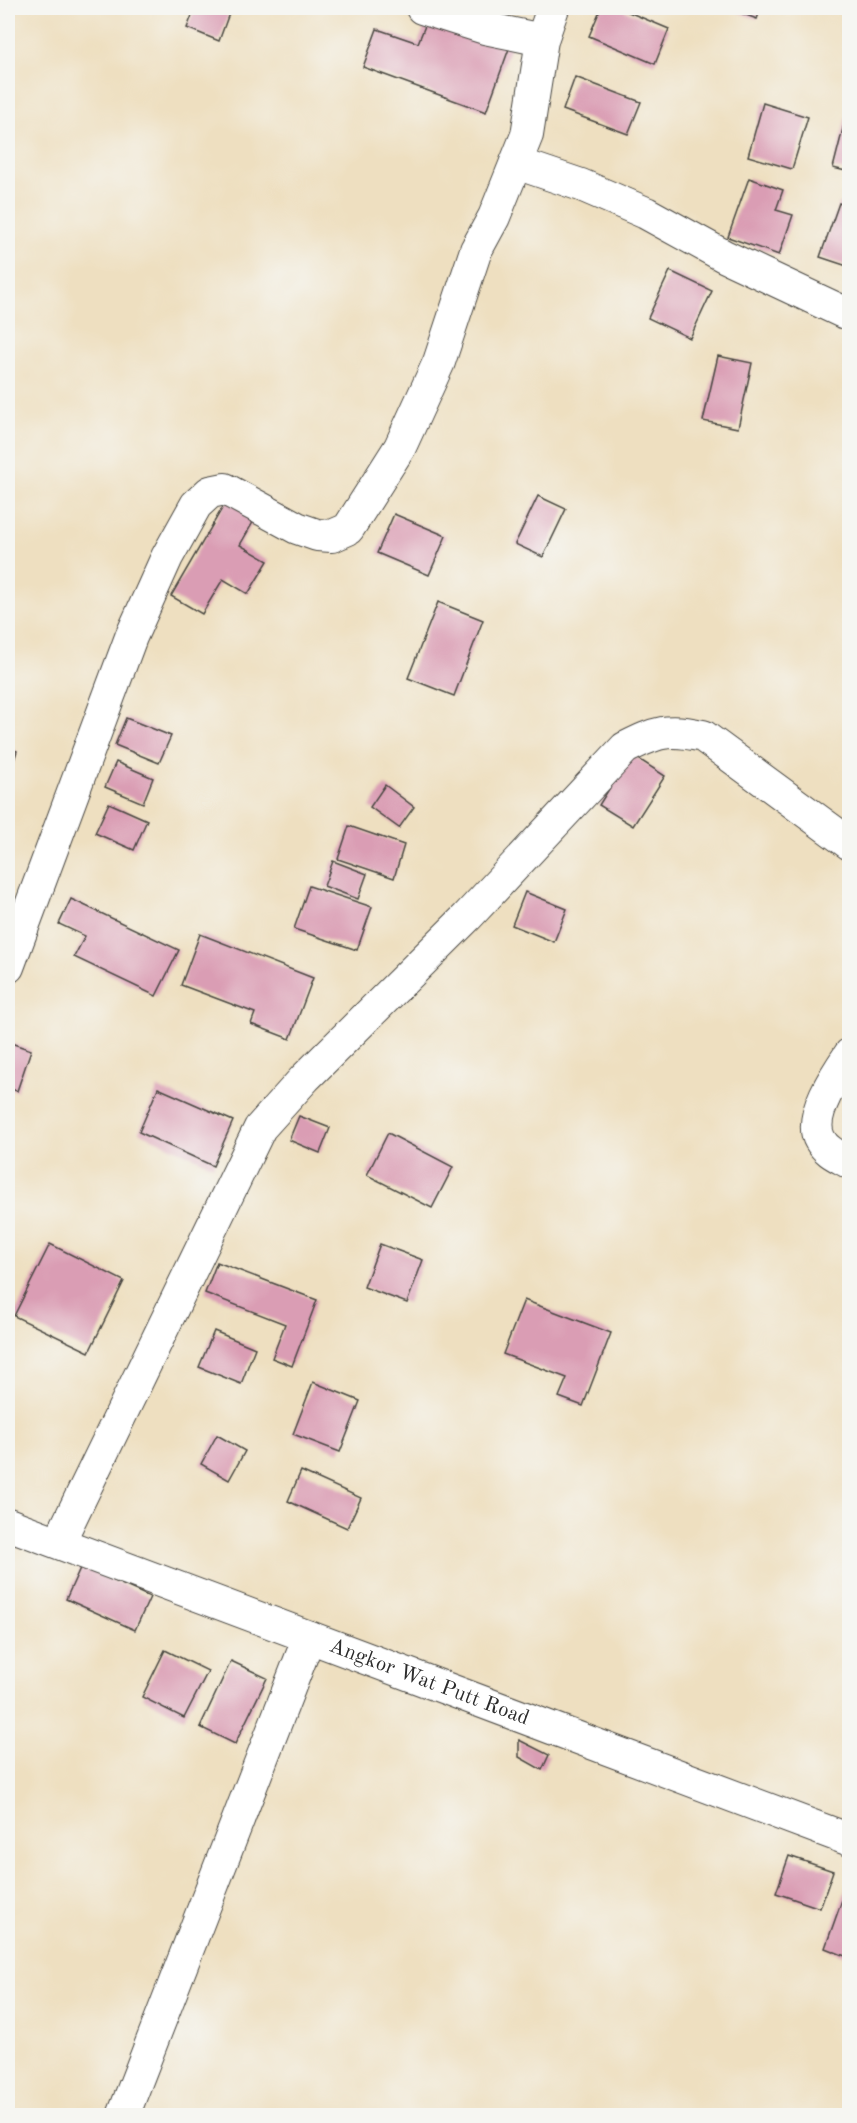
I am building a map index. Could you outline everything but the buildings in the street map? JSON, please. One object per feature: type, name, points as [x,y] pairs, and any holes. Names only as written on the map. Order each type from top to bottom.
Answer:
[{"type":"street","points":[[422,8],[485,28],[542,40]]},
{"type":"street","points":[[8,967],[131,637],[167,557],[196,505],[210,492],[225,489],[297,528],[317,536],[332,536],[348,529],[400,447],[439,363],[476,250],[494,217],[527,135],[542,40],[553,8]]},
{"type":"street","points":[[516,164],[581,184],[646,213],[724,256],[843,312],[849,311]]},
{"type":"street","points":[[59,1542],[260,1128],[305,1078],[467,917],[625,748],[650,736],[675,730],[703,736],[849,844]]},
{"type":"street","points":[[849,1054],[826,1094],[818,1116],[819,1138],[829,1151],[849,1163]]},
{"type":"street","name":"Angkor Wat Putt Road","points":[[8,1524],[849,1840]]},
{"type":"street","points":[[123,2115],[309,1637]]}]
